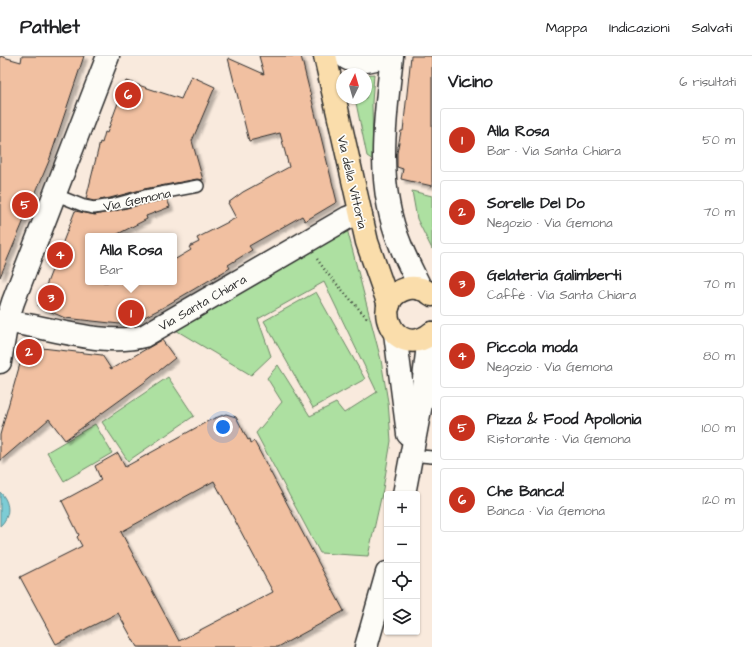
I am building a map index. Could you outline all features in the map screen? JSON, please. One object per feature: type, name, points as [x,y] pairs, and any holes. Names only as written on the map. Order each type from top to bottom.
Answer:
[{"type":"main road","name":"Via della Vittoria","points":[[325,56],[367,242],[389,305],[387,316],[390,326],[395,333]]},
{"type":"main road","points":[[389,305],[394,296],[402,290],[413,288],[426,292]]},
{"type":"main road","points":[[395,333],[402,338],[414,340],[426,338],[432,333]]},
{"type":"street","points":[[0,362],[4,321],[108,56]]},
{"type":"street","points":[[344,56],[351,61],[361,62],[387,56]]},
{"type":"street","points":[[392,56],[384,147],[386,195],[399,244],[426,292]]},
{"type":"street","name":"Via Santa Chiara","points":[[4,321],[59,332],[132,339],[144,336],[347,218],[360,213]]},
{"type":"street","points":[[395,333],[401,365],[410,455]]},
{"type":"street","points":[[404,491],[410,455],[421,404],[427,354],[432,333]]},
{"type":"street","points":[[366,647],[384,584]]},
{"type":"lane","name":"Via Gemona","points":[[54,194],[84,206],[94,208],[112,206],[145,196],[198,186]]},
{"type":"lane","points":[[410,455],[432,457]]},
{"type":"path","points":[[304,243],[327,273],[365,317],[370,318]]},
{"type":"green space","points":[[372,74],[374,74],[372,103]]},
{"type":"green space","points":[[372,103],[373,160],[367,156],[356,104]]},
{"type":"green space","points":[[412,191],[432,196],[432,249],[417,219]]},
{"type":"green space","points":[[347,229],[381,360],[388,402],[391,441],[383,489],[368,556],[320,553],[256,433],[282,402],[267,378],[278,365],[310,416],[336,403],[344,413],[377,392],[324,282],[258,319],[271,356],[251,375],[174,329]]},
{"type":"green space","points":[[316,292],[365,379],[313,408],[264,321]]},
{"type":"green space","points":[[168,377],[194,416],[128,461],[102,422]]},
{"type":"green space","points":[[95,424],[112,453],[64,481],[47,452]]},
{"type":"water","points":[[0,492],[6,500],[8,509],[6,518],[0,526]]},
{"type":"building","points":[[0,56],[21,62],[22,56],[84,56],[49,161],[0,277]]},
{"type":"building","points":[[259,56],[301,56],[337,202],[305,221],[302,216],[249,246],[252,250],[228,265],[230,268],[162,308],[129,325],[65,318],[38,306],[75,211],[95,215],[167,199],[170,207],[146,216],[147,219],[120,233],[85,233],[85,285],[177,285],[177,258],[191,250],[189,247],[199,242],[197,238],[236,218],[228,203],[243,192],[289,167],[280,133],[249,141],[228,58],[264,74]]},
{"type":"building","points":[[411,56],[432,56],[432,186],[401,179],[403,169],[397,167],[397,153],[401,131],[403,131]]},
{"type":"building","points":[[191,76],[215,87],[192,141],[203,180],[197,179],[144,189],[94,201],[86,199],[100,142],[102,143],[105,132],[107,133],[126,81],[181,99]]},
{"type":"building","points":[[162,340],[175,358],[145,382],[65,440],[49,419],[0,461],[0,435],[25,346],[102,355],[111,369]]},
{"type":"building","points":[[226,414],[236,417],[248,440],[250,439],[251,443],[254,441],[344,611],[278,647],[137,647],[118,613],[56,644],[20,577],[82,546],[77,537],[79,535],[62,501],[101,480],[95,466],[118,453],[125,467],[210,420]],"holes":[[[214,481],[273,592],[179,641],[121,532]]]},
{"type":"place","name":"Che Banca!","points":[[128,95]]},
{"type":"place","name":"Pizza & Food Apollonia","points":[[25,205]]},
{"type":"place","name":"Piccola moda","points":[[60,255]]},
{"type":"place","name":"Gelateria Galimberti","points":[[51,298]]},
{"type":"place","name":"Alla Rosa","points":[[131,313]]},
{"type":"place","name":"Sorelle Del Do","points":[[29,352]]}]
